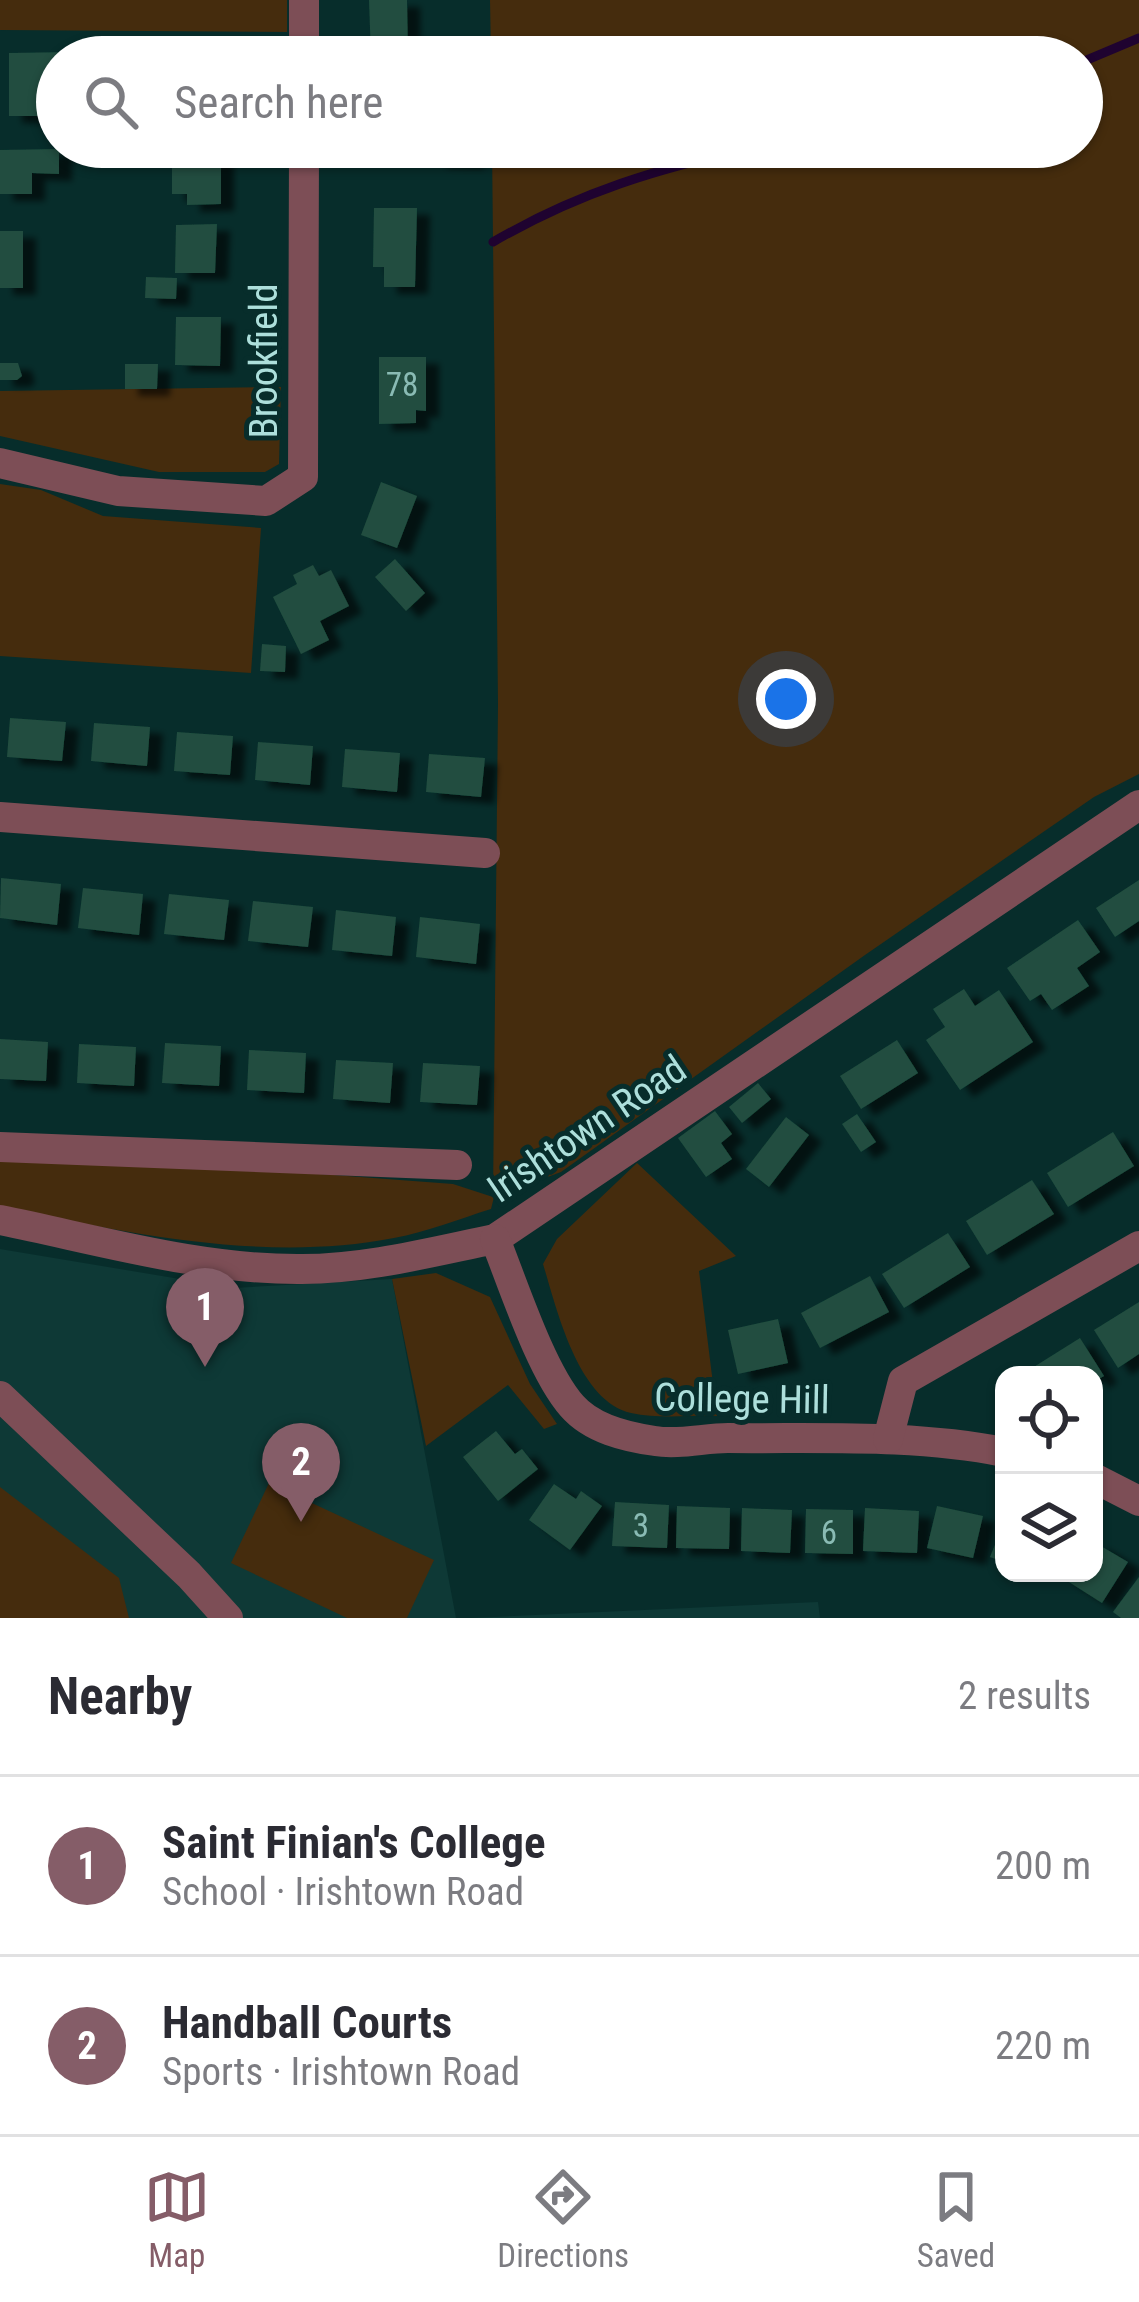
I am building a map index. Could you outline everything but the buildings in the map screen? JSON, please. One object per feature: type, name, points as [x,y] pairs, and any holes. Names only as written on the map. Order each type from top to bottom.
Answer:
[{"type":"street","points":[[304,0],[304,36]]},
{"type":"street","name":"Brookfield","points":[[0,463],[118,491],[266,501],[303,477],[304,168]]},
{"type":"street","name":"Irishtown Road","points":[[0,1220],[236,1266],[304,1269],[372,1264],[495,1239],[1139,805]]},
{"type":"street","points":[[0,817],[485,853]]},
{"type":"street","points":[[0,1147],[457,1165]]},
{"type":"street","name":"College Hill","points":[[495,1239],[541,1350],[572,1406],[602,1429],[659,1442],[888,1439],[995,1450]]},
{"type":"street","points":[[888,1439],[902,1381],[1139,1246]]},
{"type":"street","points":[[0,1396],[189,1575],[228,1618]]},
{"type":"street","points":[[1103,1483],[1139,1501]]},
{"type":"shaded area","points":[[0,0],[287,0],[287,32],[0,30]]},
{"type":"shaded area","points":[[490,0],[1139,0],[1139,774],[1094,797],[561,1172],[494,1197],[491,1209],[394,1238],[296,1247],[196,1242],[0,1207],[0,1150],[453,1184],[493,1197],[498,704],[492,168],[1103,168],[1103,36],[491,36]]},
{"type":"shaded area","points":[[281,387],[279,464],[265,472],[159,472],[0,436],[0,391]]},
{"type":"shaded area","points":[[0,484],[41,490],[103,516],[261,528],[251,673],[0,656]]},
{"type":"shaded area","points":[[637,1163],[736,1256],[699,1271],[717,1416],[641,1415],[613,1405],[584,1373],[555,1305],[543,1264],[557,1239]]},
{"type":"shaded area","points":[[0,1249],[234,1288],[392,1279],[456,1618],[0,1618]]},
{"type":"shaded area","points":[[436,1273],[490,1297],[530,1384],[557,1424],[544,1429],[508,1385],[426,1446],[392,1279]]},
{"type":"shaded area","points":[[269,1483],[434,1560],[407,1618],[347,1618],[231,1563]]},
{"type":"shaded area","points":[[0,1487],[119,1578],[129,1618],[0,1618]]},
{"type":"shaded area","points":[[818,1602],[820,1618],[470,1618]]},
{"type":"waterway","points":[[1103,53],[1139,38]]},
{"type":"waterway","points":[[493,242],[557,209],[673,168]]},
{"type":"place","name":"Saint Finian's College","points":[[205,1367]]},
{"type":"place","name":"Handball Courts","points":[[301,1522]]}]
